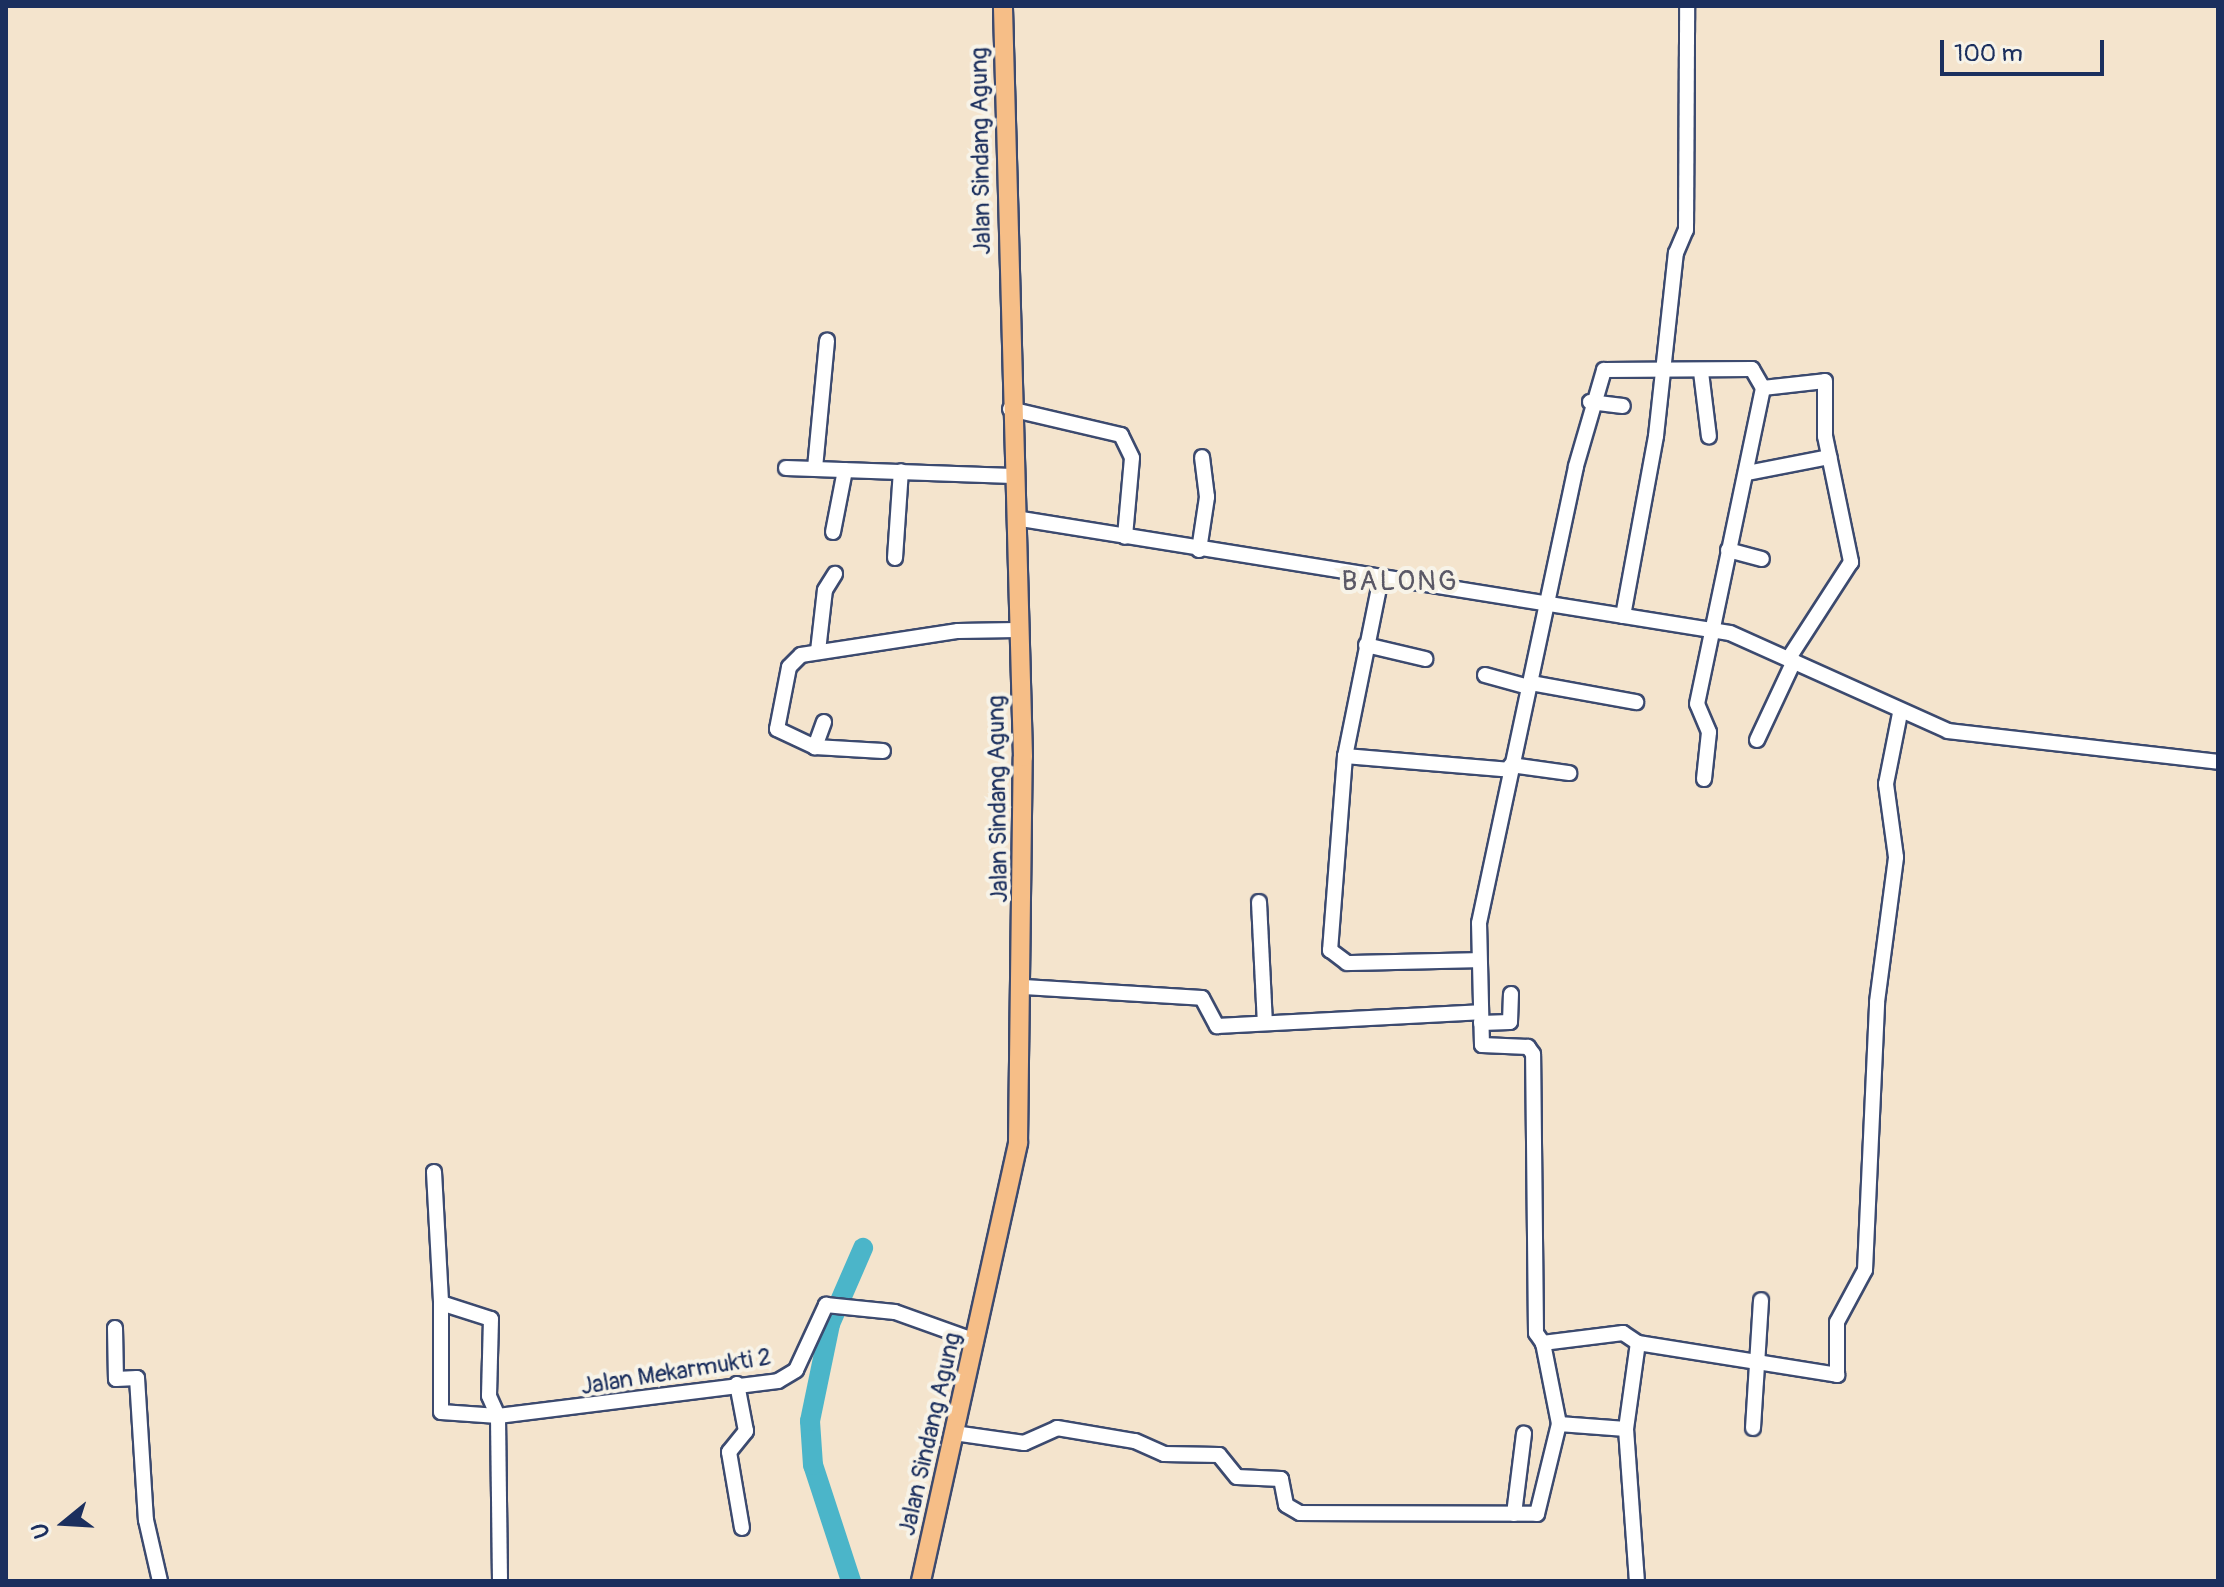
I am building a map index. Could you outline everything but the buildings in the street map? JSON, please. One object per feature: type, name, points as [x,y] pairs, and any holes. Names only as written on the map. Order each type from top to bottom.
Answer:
[{"type":"main road","name":"Jalan Sindang Agung","points":[[921,1581],[1016,1165],[1024,987],[1003,6]]},
{"type":"street","points":[[1623,616],[1664,369],[1676,253],[1686,230],[1687,6]]},
{"type":"street","points":[[815,468],[827,341]]},
{"type":"street","points":[[954,1433],[1024,1443],[1057,1428],[1135,1441],[1164,1454],[1219,1455],[1237,1477],[1281,1479],[1286,1505],[1300,1513],[1514,1514],[1543,1511],[1559,1424],[1543,1343],[1536,1333],[1533,1054],[1528,1047],[1483,1046],[1477,960],[1510,768],[1549,605],[1590,402],[1607,366],[1701,372],[1752,369],[1763,388],[1747,473],[1709,629],[1696,712],[1709,732],[1704,779]]},
{"type":"street","points":[[1701,372],[1709,437]]},
{"type":"street","points":[[1757,740],[1791,660],[1851,562],[1829,457],[1825,381],[1763,388]]},
{"type":"street","points":[[1590,402],[1623,406]]},
{"type":"street","points":[[1010,409],[1105,428],[1125,440],[1132,466],[1125,537]]},
{"type":"street","points":[[1199,550],[1207,497],[1202,457]]},
{"type":"street","points":[[1747,473],[1829,457]]},
{"type":"street","points":[[786,468],[1013,476]]},
{"type":"street","points":[[833,532],[845,470]]},
{"type":"street","points":[[895,558],[901,471]]},
{"type":"street","points":[[1015,518],[1199,550],[1709,629],[1791,660],[1900,713],[1948,731],[2029,744],[2218,762]]},
{"type":"street","points":[[1728,550],[1762,559]]},
{"type":"street","points":[[818,651],[825,590],[835,574]]},
{"type":"street","points":[[1381,578],[1345,756],[1334,957],[1347,963],[1477,960]]},
{"type":"street","points":[[883,751],[815,747],[777,729],[789,667],[818,651],[1017,630]]},
{"type":"street","points":[[1366,645],[1425,659]]},
{"type":"street","points":[[1485,675],[1636,702]]},
{"type":"street","points":[[1543,1343],[1623,1333],[1638,1343],[1756,1365],[1837,1375],[1837,1322],[1863,1280],[1878,1105],[1877,1002],[1896,857],[1886,784],[1900,713]]},
{"type":"street","points":[[815,747],[824,722]]},
{"type":"street","points":[[1345,756],[1569,773]]},
{"type":"street","points":[[1259,902],[1265,1023]]},
{"type":"street","points":[[1024,987],[1202,998],[1212,1026],[1480,1018],[1510,1022],[1511,994]]},
{"type":"street","points":[[434,1172],[441,1303],[491,1319],[489,1396],[498,1416],[500,1581]]},
{"type":"street","points":[[1753,1428],[1761,1300]]},
{"type":"street","name":"Jalan Mekarmukti 2","points":[[441,1303],[441,1412],[498,1416],[793,1374],[826,1305],[895,1312],[976,1341]]},
{"type":"street","points":[[115,1328],[116,1379],[137,1378],[146,1520],[160,1581]]},
{"type":"street","points":[[1637,1581],[1626,1429],[1638,1343]]},
{"type":"street","points":[[737,1384],[746,1431],[729,1452],[742,1528]]},
{"type":"street","points":[[1559,1424],[1626,1429]]},
{"type":"street","points":[[1514,1514],[1524,1434]]},
{"type":"waterway","points":[[851,1581],[813,1465],[810,1421],[830,1324],[863,1248]]},
{"type":"district","name":"BALONG","points":[[1400,582]]}]
